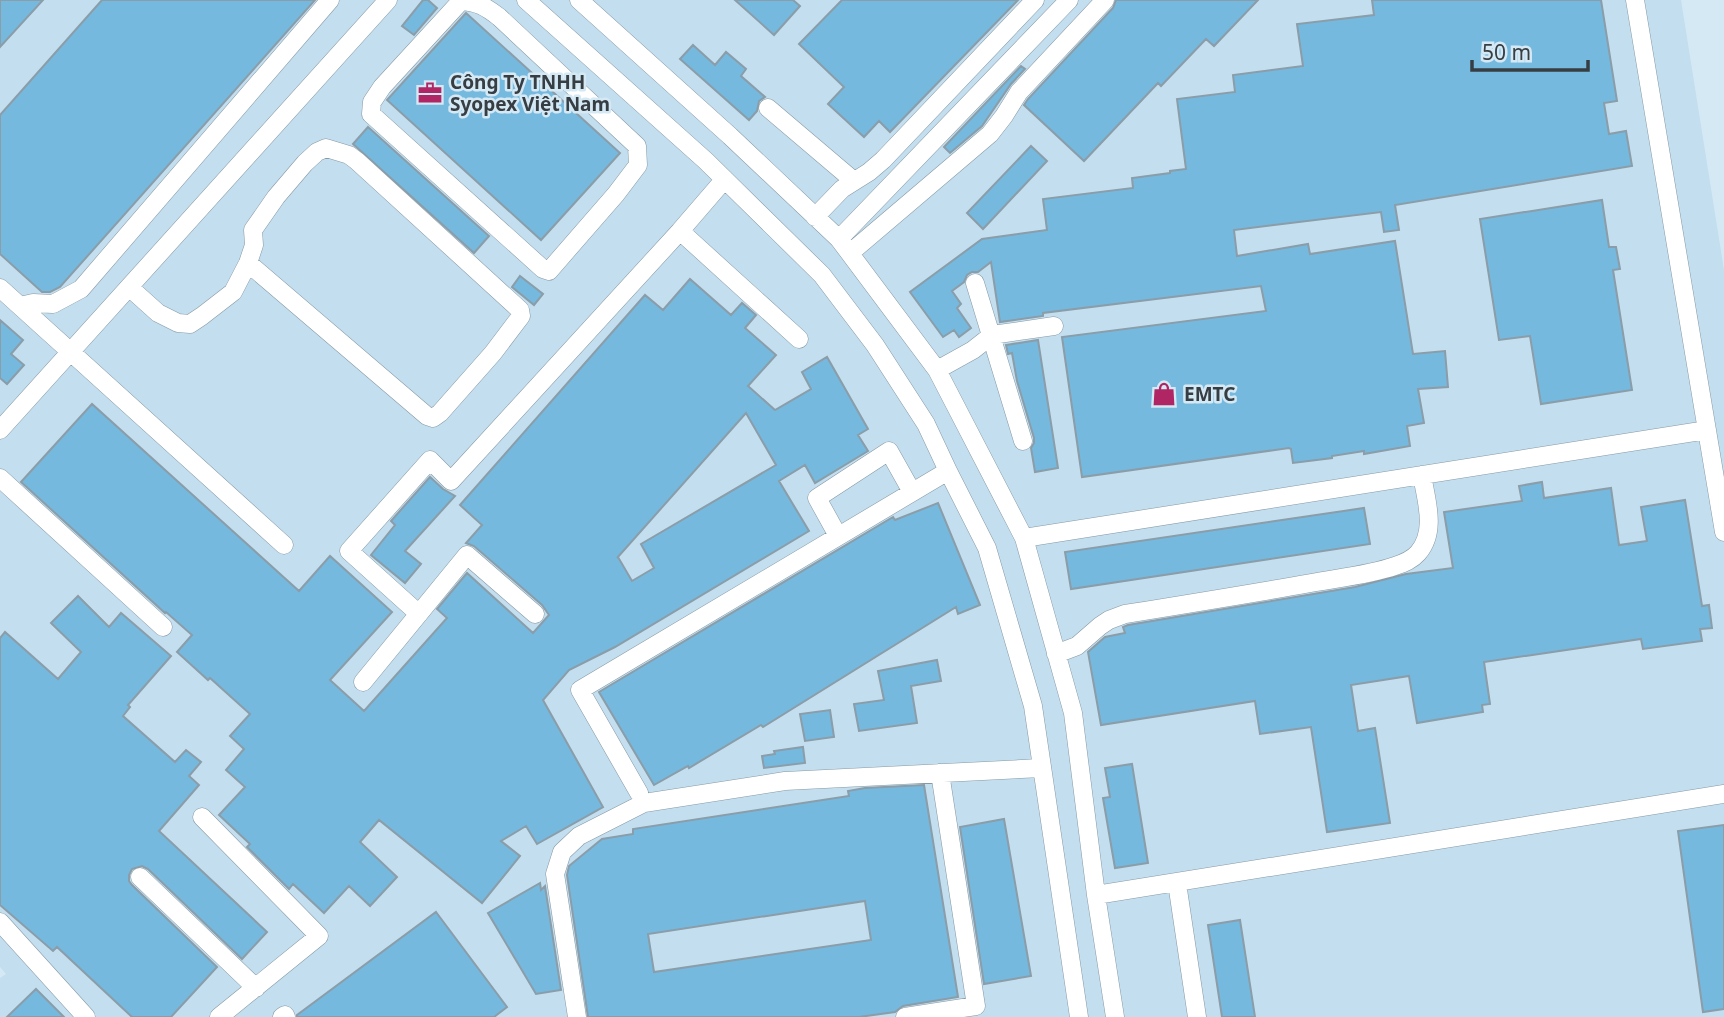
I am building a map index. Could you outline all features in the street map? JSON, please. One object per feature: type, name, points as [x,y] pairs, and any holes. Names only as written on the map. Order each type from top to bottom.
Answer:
[{"type":"street","points":[[20,306],[33,303],[53,304],[81,289],[330,0]]},
{"type":"street","points":[[4,418],[71,351],[388,0]]},
{"type":"street","points":[[526,0],[706,161],[822,275],[875,345],[926,424],[987,548],[1033,706],[1079,1017]]},
{"type":"street","points":[[579,0],[730,136],[844,246],[937,370],[1024,538],[1073,713],[1115,1017]]},
{"type":"street","points":[[815,217],[842,189],[883,160],[1035,0]]},
{"type":"street","points":[[844,246],[1069,0]]},
{"type":"street","points":[[844,246],[990,134],[1019,92],[1105,0]]},
{"type":"street","points":[[1636,0],[1724,532]]},
{"type":"street","points":[[461,1],[473,2],[483,5],[499,17],[638,146],[638,164],[616,194],[549,271],[543,269],[370,114],[372,102],[382,87],[461,1]]},
{"type":"street","points":[[768,108],[854,181]]},
{"type":"street","points":[[129,287],[158,313],[178,323],[190,324],[233,292],[254,245],[253,230],[291,178],[317,152],[326,148],[349,155],[357,161],[520,310],[521,316],[493,353],[433,418],[427,416],[248,263]]},
{"type":"street","points":[[419,614],[349,551],[430,460],[451,481],[724,180]]},
{"type":"street","points":[[680,231],[799,339]]},
{"type":"street","points":[[975,283],[1023,441]]},
{"type":"street","points":[[0,288],[284,545]]},
{"type":"street","points":[[937,370],[973,350],[992,335],[1055,326]]},
{"type":"street","points":[[1024,538],[1707,430]]},
{"type":"street","points":[[838,536],[817,498],[889,451],[912,492]]},
{"type":"street","points":[[639,793],[580,690],[948,471]]},
{"type":"street","points":[[1056,654],[1077,646],[1109,620],[1125,614],[1356,575],[1393,567],[1411,559],[1421,550],[1430,517],[1422,475]]},
{"type":"street","points":[[0,478],[163,627]]},
{"type":"street","points":[[363,682],[467,555],[535,614]]},
{"type":"street","points":[[578,1017],[555,874],[562,852],[579,836],[644,803],[785,781],[1042,768]]},
{"type":"street","points":[[905,1017],[976,1006],[940,773]]},
{"type":"street","points":[[1097,895],[1724,794]]},
{"type":"street","points":[[202,817],[319,936],[219,1017]]},
{"type":"street","points":[[140,877],[256,988]]},
{"type":"street","points":[[1177,883],[1197,1017]]},
{"type":"street","points":[[0,922],[86,1017]]},
{"type":"shaded area","points":[[0,0],[1681,0],[1724,270],[1724,1017],[0,1017],[0,978],[6,974],[0,967]]},
{"type":"building","points":[[0,0],[43,0],[0,47]]},
{"type":"building","points":[[102,0],[315,0],[60,287],[50,292],[42,292],[0,254],[0,115]]},
{"type":"building","points":[[423,0],[428,0],[437,8],[414,35],[402,26]]},
{"type":"building","points":[[735,0],[793,0],[800,6],[774,35]]},
{"type":"building","points":[[842,0],[1018,0],[890,132],[879,121],[864,137],[828,104],[844,87],[799,44]]},
{"type":"building","points":[[1116,0],[1258,0],[1214,46],[1206,39],[1161,86],[1158,83],[1084,161],[1024,105],[1113,8]]},
{"type":"building","points":[[1372,0],[1601,0],[1617,101],[1604,103],[1609,134],[1626,131],[1632,166],[1395,205],[1399,230],[1384,232],[1381,212],[1234,230],[1237,256],[1308,244],[1310,254],[1395,241],[1413,354],[1445,351],[1448,387],[1418,389],[1424,423],[1407,426],[1410,446],[1293,463],[1289,448],[1082,477],[1062,337],[1266,311],[1261,286],[1043,313],[1043,316],[1000,322],[991,262],[978,272],[967,275],[964,282],[952,291],[961,304],[957,308],[971,328],[959,337],[954,330],[943,337],[910,292],[982,239],[1047,230],[1043,199],[1133,188],[1132,178],[1186,169],[1177,99],[1235,92],[1233,75],[1303,66],[1297,24],[1374,15]]},
{"type":"building","points":[[466,13],[620,153],[541,240],[387,100]]},
{"type":"building","points":[[693,45],[715,65],[726,52],[746,69],[741,76],[765,97],[759,101],[757,111],[749,120],[680,59]]},
{"type":"building","points":[[1021,66],[1025,69],[1011,84],[982,126],[950,153],[944,147]]},
{"type":"building","points":[[368,127],[489,236],[474,253],[353,144]]},
{"type":"building","points":[[1031,146],[1047,161],[983,229],[967,213]]},
{"type":"building","points":[[1602,200],[1609,247],[1616,247],[1620,269],[1613,270],[1632,390],[1541,404],[1530,336],[1499,340],[1480,219]]},
{"type":"building","points":[[520,276],[543,294],[534,305],[512,287]]},
{"type":"building","points":[[690,279],[731,315],[742,303],[756,315],[745,328],[776,355],[748,386],[775,410],[811,389],[802,372],[827,357],[868,429],[858,435],[868,451],[815,483],[805,465],[779,481],[809,531],[615,647],[569,670],[543,700],[603,807],[537,844],[526,826],[501,841],[520,856],[482,903],[379,820],[360,842],[397,877],[370,906],[349,886],[324,913],[293,884],[289,889],[247,847],[250,844],[219,815],[245,787],[226,770],[244,749],[230,736],[250,714],[177,652],[192,635],[21,482],[92,404],[299,591],[330,556],[392,612],[330,680],[364,711],[447,618],[437,609],[467,573],[533,633],[549,615],[542,605],[474,546],[466,543],[482,525],[460,505],[645,295],[663,310]],"holes":[[[746,413],[776,465],[641,544],[654,568],[632,581],[617,558]]]},
{"type":"building","points":[[0,320],[23,340],[11,354],[24,365],[7,384],[0,378]]},
{"type":"building","points":[[1038,340],[1058,468],[1035,472],[1031,448],[1034,438],[1017,381],[1012,353],[1008,354],[1006,345]]},
{"type":"building","points":[[430,477],[455,496],[405,551],[421,564],[405,583],[371,555],[395,525],[391,521]]},
{"type":"building","points":[[1542,482],[1544,498],[1611,488],[1619,545],[1647,541],[1641,507],[1685,500],[1702,606],[1709,605],[1712,628],[1700,629],[1702,641],[1643,649],[1641,639],[1484,662],[1490,704],[1482,705],[1483,712],[1417,723],[1409,676],[1351,685],[1358,731],[1375,728],[1390,823],[1327,832],[1311,727],[1260,734],[1255,701],[1101,725],[1088,652],[1105,637],[1125,633],[1123,627],[1355,587],[1406,574],[1453,568],[1444,512],[1522,501],[1519,486]]},
{"type":"building","points":[[938,503],[980,605],[958,614],[956,607],[763,727],[761,725],[689,768],[688,766],[654,785],[599,692],[893,517],[895,520]]},
{"type":"building","points":[[1364,508],[1370,544],[1071,589],[1065,552]]},
{"type":"building","points":[[78,596],[109,627],[121,613],[171,656],[128,705],[130,707],[123,716],[175,762],[186,750],[201,762],[189,776],[199,785],[159,831],[267,932],[242,959],[148,869],[142,866],[132,869],[129,881],[132,885],[217,967],[171,1017],[132,1017],[57,947],[53,951],[0,905],[0,638],[5,632],[58,679],[81,652],[51,623]]},
{"type":"building","points":[[937,660],[941,681],[911,686],[917,723],[859,731],[854,704],[884,700],[878,671]]},
{"type":"building","points":[[830,710],[834,737],[805,741],[800,714]]},
{"type":"building","points":[[803,747],[805,763],[764,768],[762,756],[775,754],[774,751]]},
{"type":"building","points":[[1132,764],[1148,863],[1115,868],[1103,798],[1110,797],[1105,768]]},
{"type":"building","points":[[924,785],[958,997],[903,1006],[895,1012],[859,1017],[588,1017],[567,875],[569,866],[602,839],[633,834],[633,829],[849,796],[848,791]],"holes":[[[865,901],[871,940],[654,972],[648,934]]]},
{"type":"building","points":[[1004,819],[1031,976],[984,984],[960,827]]},
{"type":"building","points":[[1724,825],[1724,1009],[1703,1012],[1678,831]]},
{"type":"building","points":[[540,883],[541,890],[545,886],[561,990],[536,994],[488,913]]},
{"type":"building","points":[[436,912],[507,1007],[494,1017],[297,1017],[297,1015]]},
{"type":"building","points":[[1240,920],[1255,1017],[1222,1017],[1208,925]]},
{"type":"building","points":[[36,989],[64,1017],[7,1017]]},
{"type":"place","name":"Công Ty TNHH Syopex Việt Nam","points":[[430,93]]},
{"type":"place","name":"EMTC","points":[[1164,394]]}]
